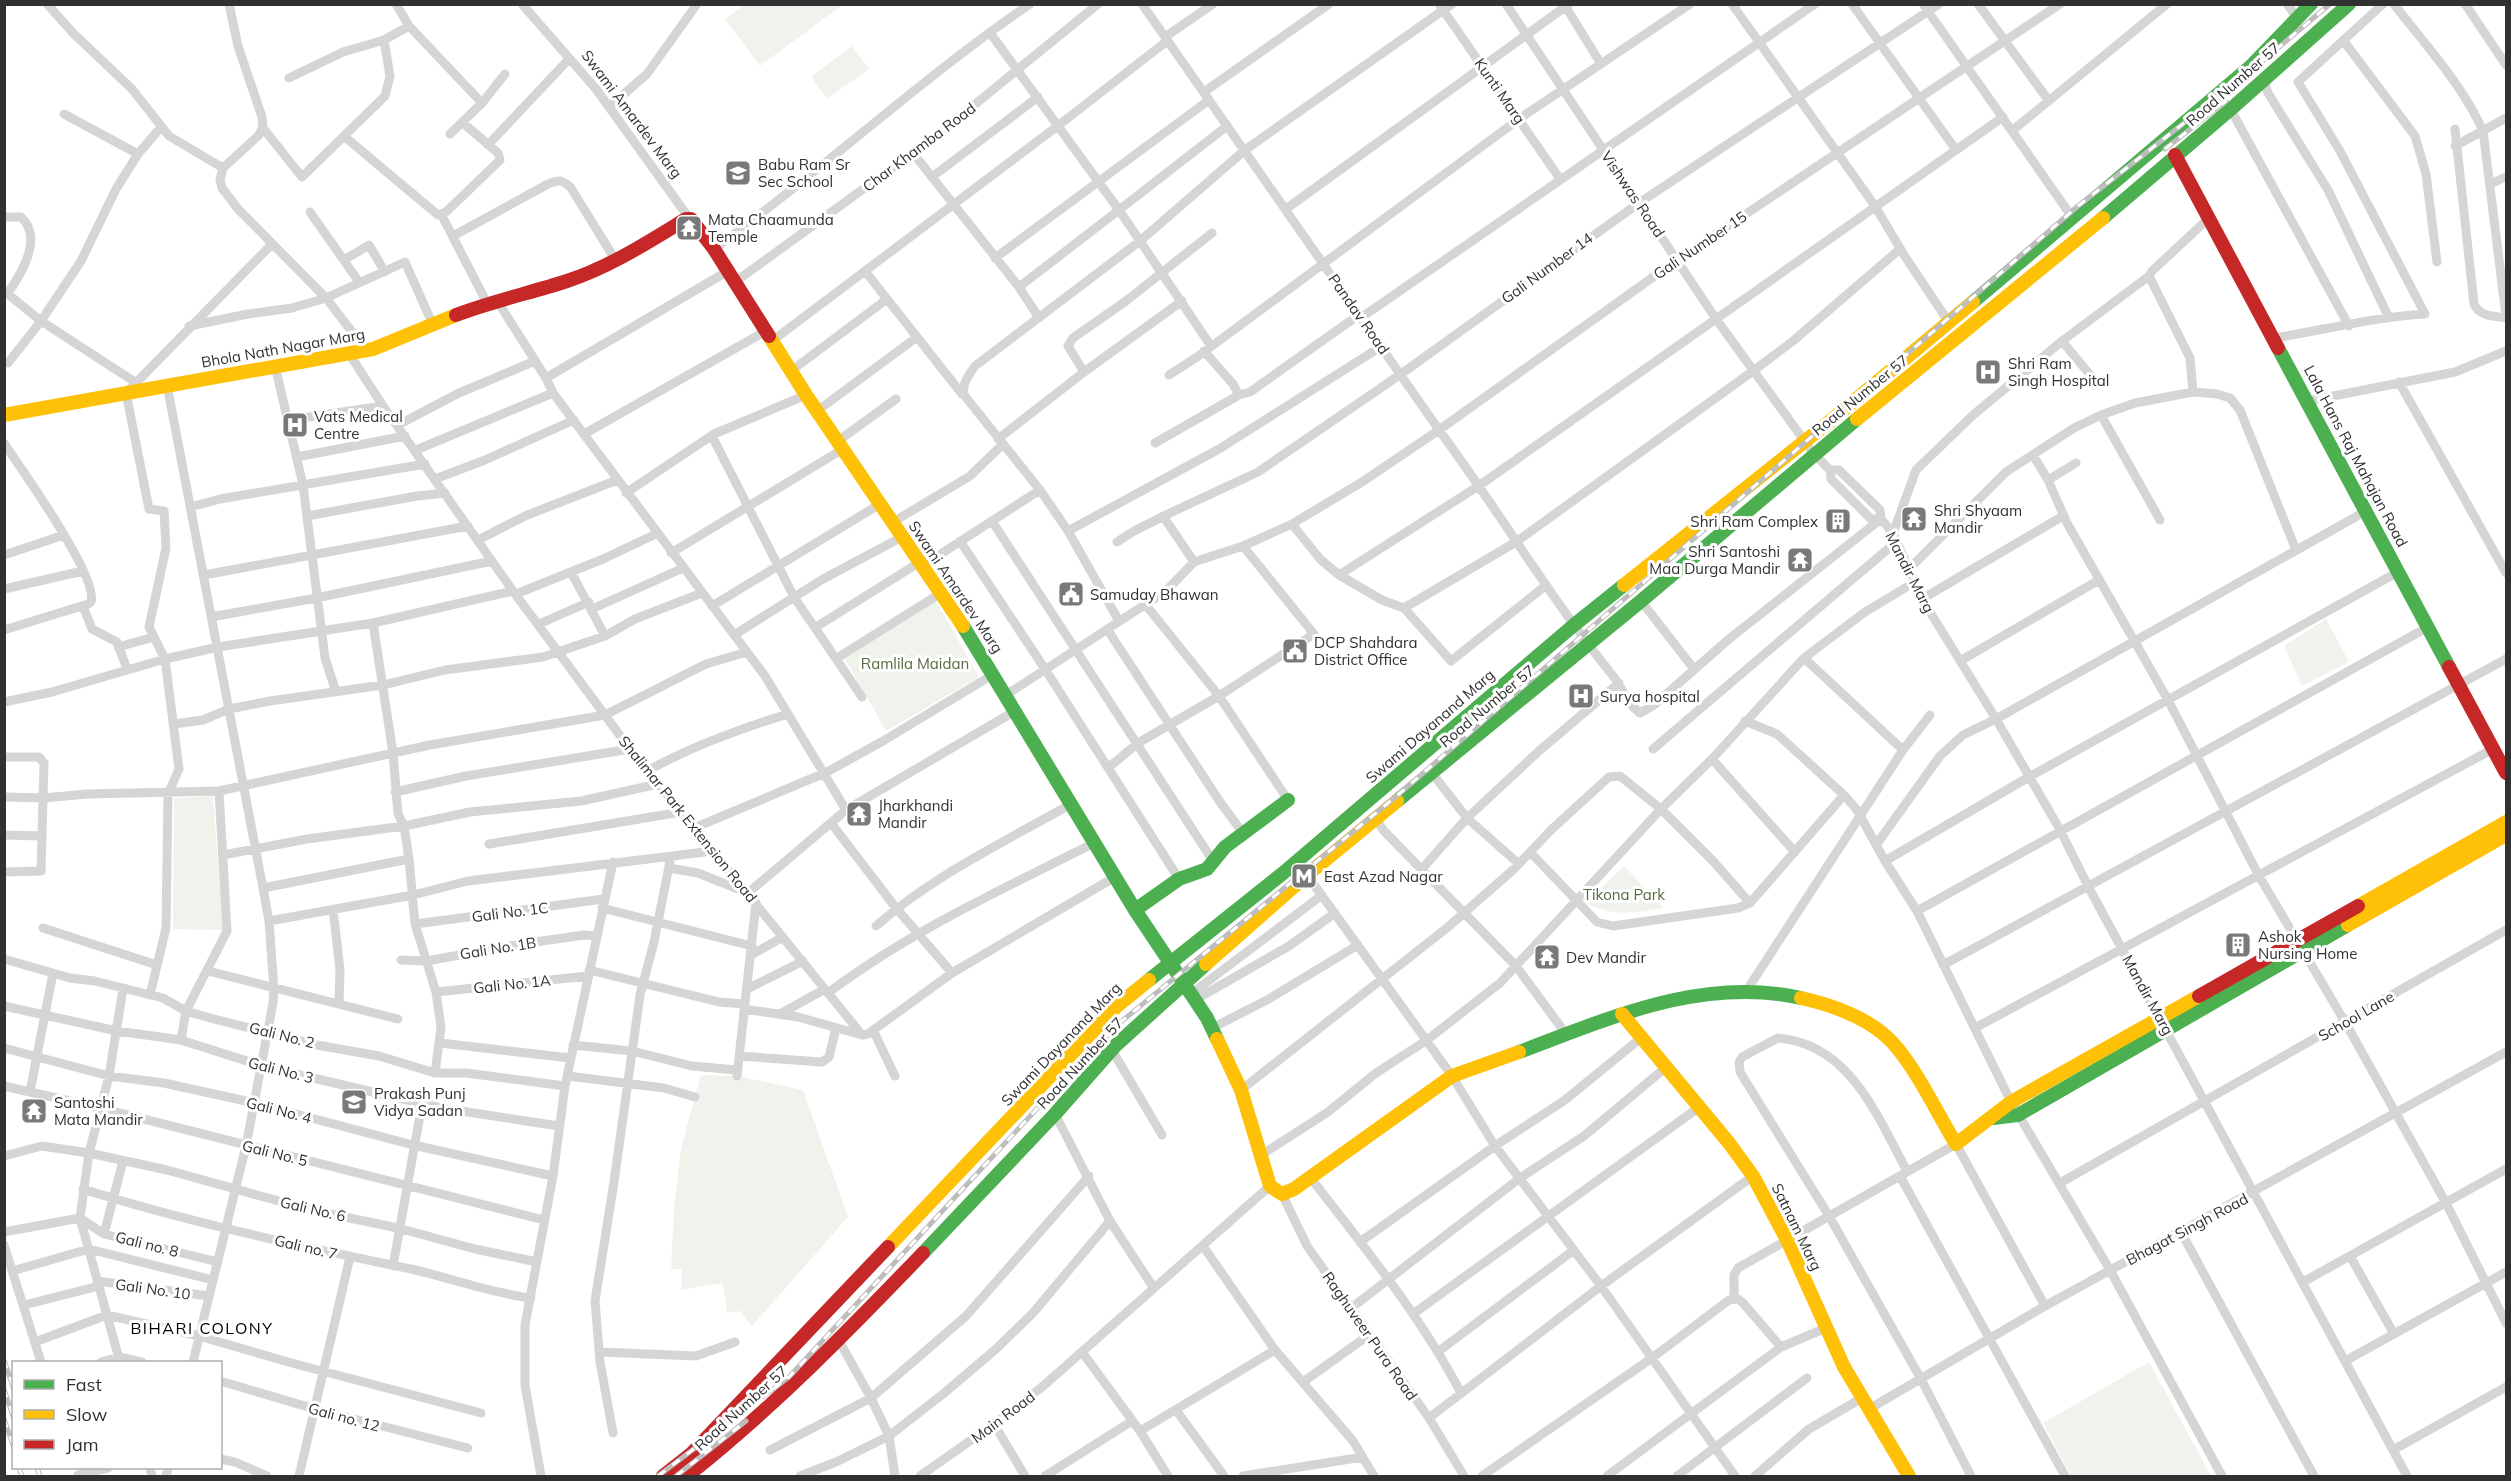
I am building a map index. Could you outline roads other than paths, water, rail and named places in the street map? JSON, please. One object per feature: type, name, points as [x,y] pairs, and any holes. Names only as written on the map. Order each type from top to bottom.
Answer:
[{"type":"street","points":[[47,4],[74,34],[132,89],[169,136],[223,168]]},
{"type":"street","points":[[229,4],[238,46],[262,117],[263,128],[302,177],[385,96],[390,76],[384,39]]},
{"type":"street","points":[[396,4],[409,26],[482,103]]},
{"type":"street","name":"Swami Amardev Marg","points":[[522,4],[609,107],[687,219],[701,230],[714,249],[806,395],[994,674],[1115,878],[1189,993]]},
{"type":"street","points":[[609,107],[647,74],[697,4]]},
{"type":"street","name":"Char Khamba Road","points":[[546,378],[732,276],[913,153],[1098,4]]},
{"type":"street","name":"Pandav Road","points":[[1142,4],[1480,486],[1545,586],[1619,683],[1635,710],[1640,713],[1654,705],[1694,669]]},
{"type":"street","points":[[584,434],[769,336],[865,271],[1059,125],[1213,4]]},
{"type":"street","points":[[996,258],[1099,182],[1206,96],[1329,4]]},
{"type":"street","points":[[964,395],[962,386],[975,366],[1140,240],[1245,150],[1441,8],[1452,4]]},
{"type":"street","name":"Vishwas Road","points":[[1506,4],[1716,319],[1814,454]]},
{"type":"street","points":[[1169,375],[1208,349],[1519,119],[1690,4]]},
{"type":"street","points":[[1732,4],[1875,206],[1902,252],[1948,321]]},
{"type":"street","points":[[1155,443],[1239,395],[1250,392],[1815,4]]},
{"type":"street","points":[[1852,4],[1956,150]]},
{"type":"street","name":"Gali Number 14","points":[[1117,543],[1163,516],[1258,472],[1401,374],[1639,203],[1880,44],[1925,8],[1939,4]]},
{"type":"street","points":[[1978,4],[2049,100]]},
{"type":"street","name":"Gali Number 15","points":[[1194,562],[1243,546],[1292,524],[1362,482],[1439,430],[1677,260],[2060,4]]},
{"type":"street","points":[[2013,130],[2167,4]]},
{"type":"street","points":[[2287,4],[2298,18]]},
{"type":"street","name":"Road Number 57","points":[[1570,621],[1829,422],[2252,66],[2311,4]]},
{"type":"street","name":"Road Number 57","points":[[687,1476],[725,1446],[839,1341],[1055,1114],[1112,1050],[1189,993],[1307,875],[1641,601],[1814,454],[2158,173],[2175,155],[2264,82],[2283,62],[2349,4]]},
{"type":"street","points":[[2274,338],[2349,326],[2388,316],[2425,314],[2340,151],[2298,82],[2383,4]]},
{"type":"street","points":[[2394,4],[2460,91],[2475,113],[2483,131],[2490,184],[2503,248],[2506,317],[2483,314],[2477,311],[2474,304],[2455,146],[2455,129]]},
{"type":"street","points":[[2465,4],[2506,65]]},
{"type":"street","points":[[1286,209],[1566,5],[1601,64]]},
{"type":"street","points":[[714,249],[766,212],[861,133],[1026,6]]},
{"type":"street","name":"Kunti Marg","points":[[1441,8],[1560,179]]},
{"type":"street","points":[[1925,8],[2072,217]]},
{"type":"street","points":[[289,78],[343,52],[384,39],[409,26]]},
{"type":"street","points":[[991,34],[1163,271],[1208,349],[1239,395]]},
{"type":"street","points":[[2343,40],[2415,136],[2426,174],[2438,262]]},
{"type":"street","points":[[488,145],[569,59]]},
{"type":"street","points":[[450,134],[482,103],[505,74]]},
{"type":"street","points":[[2264,82],[2268,93],[2328,190],[2388,316]]},
{"type":"street","points":[[932,177],[1038,97]]},
{"type":"street","points":[[2231,110],[2349,326]]},
{"type":"street","points":[[64,114],[138,154]]},
{"type":"street","points":[[1339,575],[1480,486],[2003,117]]},
{"type":"street","points":[[2455,146],[2506,118]]},
{"type":"street","points":[[345,137],[438,215],[446,212],[498,163],[500,157],[463,123]]},
{"type":"street","points":[[1019,287],[1227,126]]},
{"type":"street","points":[[8,363],[41,321],[81,261],[116,189],[138,154],[161,127]]},
{"type":"street","points":[[263,128],[258,136],[223,168],[220,179],[222,188],[238,209],[326,298],[366,350]]},
{"type":"street","points":[[913,153],[1019,287],[1039,318]]},
{"type":"street","name":"Lala Hans Raj Mahajan Road","points":[[2175,155],[2506,774]]},
{"type":"street","points":[[2490,184],[2506,177]]},
{"type":"street","points":[[453,236],[548,184],[557,180],[564,181],[572,188],[616,261]]},
{"type":"street","points":[[310,212],[359,282]]},
{"type":"street","points":[[441,214],[493,303],[546,378],[552,393],[765,676],[846,810]]},
{"type":"street","points":[[4,217],[21,217],[26,221],[30,232],[28,257],[21,273],[6,292],[130,388],[150,509],[164,511],[166,548],[149,627],[165,659],[179,769],[168,794],[166,928],[150,995]]},
{"type":"street","points":[[1653,749],[1894,538],[1916,470],[1972,416],[2062,341],[2150,276],[2152,271],[2209,218]]},
{"type":"street","name":"Bhola Nath Nagar Marg","points":[[4,416],[130,388],[167,385],[366,350],[493,303],[568,280],[616,261],[687,219]]},
{"type":"street","points":[[1084,372],[1068,346],[1072,338],[1126,301],[1212,233]]},
{"type":"street","points":[[130,388],[272,244]]},
{"type":"street","points":[[344,260],[369,245],[385,272]]},
{"type":"street","points":[[1404,608],[1516,542],[1753,371],[1902,252]]},
{"type":"street","points":[[189,326],[292,308],[326,298],[405,262],[433,325]]},
{"type":"street","points":[[865,271],[1040,490],[1068,531],[1119,621]]},
{"type":"street","points":[[2150,276],[2190,358],[2193,392]]},
{"type":"street","points":[[791,371],[887,299]]},
{"type":"street","points":[[892,522],[970,476],[1000,442],[1084,372],[1182,301]]},
{"type":"street","points":[[817,411],[916,336]]},
{"type":"street","points":[[2062,341],[2091,376]]},
{"type":"street","points":[[1068,531],[1219,449],[1382,346]]},
{"type":"street","points":[[2308,400],[2455,372],[2506,351]]},
{"type":"street","name":"Shalimar Park Extension Road","points":[[348,352],[382,406],[416,450],[492,561],[630,749],[862,1035]]},
{"type":"street","points":[[398,425],[459,393],[535,361]]},
{"type":"street","points":[[275,366],[303,485],[325,658],[336,692]]},
{"type":"street","points":[[2399,382],[2506,573]]},
{"type":"street","points":[[167,385],[269,921],[274,989],[246,1146],[193,1361]]},
{"type":"street","points":[[1908,569],[2006,472],[2074,428],[2135,403],[2193,392],[2217,394],[2230,398],[2241,410],[2296,550]]},
{"type":"street","points":[[416,450],[552,393]]},
{"type":"street","points":[[626,493],[712,436],[806,395]]},
{"type":"street","points":[[671,553],[748,507],[841,445],[896,399]]},
{"type":"street","points":[[289,420],[382,406]]},
{"type":"street","points":[[2101,415],[2160,520]]},
{"type":"street","points":[[435,479],[485,460],[574,420]]},
{"type":"street","points":[[297,457],[405,436]]},
{"type":"street","points":[[712,436],[794,597],[862,697]]},
{"type":"street","points":[[4,443],[64,535],[84,571],[92,599],[83,606],[4,630]]},
{"type":"street","name":"Mandir Marg","points":[[1814,454],[1830,470],[1839,470],[1880,510],[1881,519],[1894,538],[1922,599],[1996,719],[2060,831],[2407,1476]]},
{"type":"street","points":[[2033,455],[2048,480],[2063,516],[2168,700],[2259,876],[2345,1022],[2446,1203],[2506,1323]]},
{"type":"street","points":[[2048,480],[2076,463]]},
{"type":"street","points":[[190,507],[220,499],[425,464]]},
{"type":"street","points":[[478,540],[525,516],[617,480]]},
{"type":"street","points":[[816,627],[920,562],[933,559],[1040,490]]},
{"type":"street","points":[[307,516],[417,496],[445,494]]},
{"type":"street","points":[[712,606],[880,504]]},
{"type":"street","points":[[1876,845],[1940,756],[1963,735],[1996,719],[2366,511]]},
{"type":"street","points":[[1006,695],[1166,591],[1194,562],[1163,516]]},
{"type":"street","points":[[1922,599],[2063,516]]},
{"type":"street","points":[[1641,601],[1694,669],[1881,519]]},
{"type":"street","points":[[992,521],[1213,861]]},
{"type":"street","points":[[1292,524],[1320,559],[1339,575],[1382,600],[1404,608],[1451,661],[1545,586]]},
{"type":"street","points":[[204,575],[312,553],[412,538],[468,526]]},
{"type":"street","points":[[4,702],[52,692],[127,669],[218,647],[373,623],[515,593],[571,572],[656,534]]},
{"type":"street","points":[[4,555],[64,535]]},
{"type":"street","points":[[734,634],[794,597],[902,537]]},
{"type":"street","points":[[960,541],[1046,669],[1179,879]]},
{"type":"street","points":[[1107,768],[1138,744],[1219,696],[1314,634],[1243,546]]},
{"type":"street","points":[[212,617],[492,561]]},
{"type":"street","points":[[539,624],[683,568]]},
{"type":"street","points":[[4,589],[84,571]]},
{"type":"street","points":[[571,572],[605,636]]},
{"type":"street","points":[[1885,861],[2029,777],[2398,572]]},
{"type":"street","points":[[1960,660],[2099,580]]},
{"type":"street","points":[[1261,1155],[1328,1112],[1376,1072],[1427,1040],[1500,983],[1528,950],[1577,901],[1661,809],[1712,759],[1804,658],[1865,612],[1915,582]]},
{"type":"street","points":[[174,724],[203,720],[229,709],[382,685],[446,670],[543,657],[605,636],[635,619],[702,593]]},
{"type":"street","points":[[837,658],[941,593]]},
{"type":"street","points":[[1135,910],[1179,879],[1207,869],[1226,847],[1288,800],[1219,696],[1145,604]]},
{"type":"street","points":[[83,606],[92,629],[117,642],[127,669]]},
{"type":"street","name":"Swami Dayanand Marg","points":[[663,1476],[691,1454],[1117,1006],[1282,874],[1570,621]]},
{"type":"street","points":[[373,623],[393,753],[398,814],[404,826],[409,859],[415,924],[436,992],[441,1027],[435,1074]]},
{"type":"street","points":[[1917,911],[2428,627]]},
{"type":"street","points":[[1107,629],[1220,802],[1244,833]]},
{"type":"street","points":[[118,647],[154,637]]},
{"type":"street","points":[[4,797],[44,798],[87,794],[168,794],[219,791],[430,745],[605,715],[706,664],[747,652]]},
{"type":"street","points":[[1804,658],[1903,750]]},
{"type":"street","points":[[1943,965],[2089,888],[2506,659]]},
{"type":"street","points":[[694,828],[823,773],[883,741],[994,674]]},
{"type":"street","points":[[1421,870],[1467,818],[1539,751],[1619,683]]},
{"type":"street","points":[[669,868],[698,873],[748,893],[846,810],[1015,711]]},
{"type":"street","points":[[647,771],[694,747],[788,714]]},
{"type":"street","points":[[1747,990],[1903,750],[1930,715]]},
{"type":"street","points":[[1745,722],[1777,734],[1844,795],[1861,817],[1885,861],[1917,911],[2018,1115],[2110,1270],[2222,1476]]},
{"type":"street","points":[[395,792],[466,776],[630,749]]},
{"type":"street","points":[[1975,1028],[2493,749]]},
{"type":"street","points":[[4,757],[39,757],[44,764],[41,871],[4,872]]},
{"type":"street","points":[[1712,759],[1795,852]]},
{"type":"street","points":[[1432,773],[1467,818],[1519,864]]},
{"type":"street","points":[[1241,1090],[1360,994],[1384,980],[1464,912],[1519,864],[1609,777],[1620,776],[1661,809],[1713,861],[1750,903]]},
{"type":"street","points":[[223,855],[255,848],[404,826],[470,812],[581,801],[658,784]]},
{"type":"street","points":[[181,1040],[186,1011],[227,931],[219,791]]},
{"type":"street","points":[[1530,852],[1597,922],[1613,926],[1738,908],[1750,903],[1844,795]]},
{"type":"street","points":[[876,926],[896,908],[971,861],[1071,804]]},
{"type":"street","points":[[489,844],[681,812]]},
{"type":"street","points":[[1376,820],[1421,870],[1516,966],[1566,1035]]},
{"type":"street","points":[[1993,1118],[2018,1115],[2164,1024],[2506,822]]},
{"type":"street","points":[[831,823],[896,908],[952,973]]},
{"type":"street","points":[[4,835],[41,836]]},
{"type":"street","points":[[2299,946],[2506,835]]},
{"type":"street","points":[[780,1014],[827,991],[917,932],[1094,843]]},
{"type":"street","points":[[269,921],[412,895],[468,881],[713,851]]},
{"type":"street","points":[[613,1433],[599,1352],[595,1301],[632,1051],[671,856]]},
{"type":"street","points":[[263,888],[409,859]]},
{"type":"street","points":[[541,1476],[525,1385],[525,1325],[553,1176],[570,1058],[613,862]]},
{"type":"street","points":[[1307,875],[1452,1076],[1495,1146],[1601,1286],[1735,1476]]},
{"type":"street","points":[[862,1035],[873,1030],[952,973],[1115,878]]},
{"type":"street","points":[[1189,993],[1322,895]]},
{"type":"street","points":[[573,1045],[632,1051],[737,1073],[756,903]]},
{"type":"street","points":[[603,904],[752,950],[783,937]]},
{"type":"street","name":"Gali No. 1C","points":[[415,924],[603,904]]},
{"type":"street","points":[[333,909],[340,970],[339,1004]]},
{"type":"street","points":[[1189,993],[1289,946],[1335,913]]},
{"type":"street","points":[[43,928],[157,965]]},
{"type":"street","name":"School Lane","points":[[2060,1183],[2506,930]]},
{"type":"street","name":"Gali No. 1B","points":[[401,960],[426,961],[521,944],[584,935],[596,936]]},
{"type":"street","points":[[1212,1028],[1267,1000],[1358,945]]},
{"type":"street","name":"Gali No. 2","points":[[4,959],[53,973],[163,998],[186,1011],[317,1045],[379,1056],[435,1074],[465,1073],[565,1086]]},
{"type":"street","points":[[747,989],[803,961]]},
{"type":"street","points":[[208,971],[398,1019]]},
{"type":"street","points":[[30,1092],[53,973]]},
{"type":"street","name":"Gali No. 1A","points":[[436,992],[589,973],[644,982],[862,1035]]},
{"type":"street","points":[[120,1360],[80,1218],[89,1153],[109,1076],[123,989]]},
{"type":"street","points":[[1189,993],[1212,1028],[1241,1090],[1261,1155],[1276,1190],[1310,1178],[1452,1076],[1622,1014],[1703,993],[1747,990],[1774,992],[1828,1005],[1869,1024],[1890,1040],[1902,1054],[1956,1144],[2045,1306]]},
{"type":"street","name":"Gali No. 3","points":[[4,1006],[45,1017],[117,1031],[181,1040],[262,1066],[422,1104],[560,1125]]},
{"type":"street","name":"Satnam Marg","points":[[1622,1014],[1729,1143],[1753,1176],[1786,1240],[1844,1367],[1909,1476]]},
{"type":"street","points":[[1734,1299],[1734,1275],[1738,1268],[1956,1144],[2011,1102],[2164,1024]]},
{"type":"street","points":[[739,1056],[822,1062],[829,1057],[836,1028]]},
{"type":"street","points":[[873,1030],[895,1076]]},
{"type":"street","points":[[1360,1242],[1495,1146],[1565,1100],[1641,1038]]},
{"type":"street","points":[[1971,1476],[1829,1216],[1740,1072],[1739,1062],[1742,1057],[1778,1038],[1805,1044],[1839,1062],[1862,1090],[1903,1174],[2065,1476]]},
{"type":"street","points":[[440,1042],[570,1058]]},
{"type":"street","name":"Gali No. 4","points":[[4,1048],[109,1076],[164,1083],[255,1103],[413,1145],[553,1176]]},
{"type":"street","points":[[1112,1050],[1162,1135]]},
{"type":"street","name":"Bhagat Singh Road","points":[[1755,1476],[1809,1430],[1920,1379],[2045,1306],[2506,1052]]},
{"type":"street","points":[[1350,1309],[1520,1178],[1584,1136],[1665,1068]]},
{"type":"street","points":[[568,1076],[664,1088],[695,1096]]},
{"type":"street","name":"Gali No. 5","points":[[4,1086],[100,1108],[544,1221]]},
{"type":"street","points":[[393,1266],[422,1104]]},
{"type":"street","points":[[1413,1314],[1698,1108]]},
{"type":"street","points":[[1055,1114],[1089,1176],[1110,1221],[1153,1287]]},
{"type":"street","name":"Gali No. 6","points":[[4,1156],[42,1146],[89,1153],[167,1170],[311,1210],[398,1228],[475,1249],[537,1262]]},
{"type":"street","points":[[104,1234],[123,1161]]},
{"type":"street","points":[[2303,1282],[2506,1169]]},
{"type":"street","points":[[770,1450],[871,1398],[966,1316],[1089,1176]]},
{"type":"street","points":[[1429,1419],[1601,1286],[1753,1176]]},
{"type":"street","points":[[1310,1178],[1360,1242],[1439,1351],[1461,1393]]},
{"type":"street","name":"Gali no. 7","points":[[83,1189],[226,1229],[393,1266],[513,1296],[531,1298]]},
{"type":"street","name":"Main Road","points":[[920,1476],[994,1424],[1082,1352],[1153,1287],[1276,1190]]},
{"type":"street","name":"Raghuveer Pura Road","points":[[1276,1190],[1307,1246],[1429,1419],[1464,1476]]},
{"type":"street","points":[[4,1232],[80,1218]]},
{"type":"street","name":"Gali no. 8","points":[[80,1218],[104,1234],[218,1262]]},
{"type":"street","points":[[800,1476],[836,1462],[889,1436],[996,1349],[1033,1313],[1110,1221]]},
{"type":"street","points":[[2181,1232],[2314,1476]]},
{"type":"street","points":[[4,1245],[41,1361]]},
{"type":"street","points":[[1203,1246],[1275,1350],[1353,1442],[1374,1476]]},
{"type":"street","points":[[12,1271],[89,1249],[213,1280]]},
{"type":"street","points":[[1439,1351],[1574,1250]]},
{"type":"street","points":[[2350,1256],[2394,1334]]},
{"type":"street","points":[[298,1476],[350,1257]]},
{"type":"street","points":[[2345,1361],[2506,1272]]},
{"type":"street","points":[[24,1305],[98,1283]]},
{"type":"street","name":"Gali No. 10","points":[[98,1283],[209,1296]]},
{"type":"street","points":[[1482,1476],[1652,1358],[1729,1300],[1734,1299],[1743,1303],[1781,1347]]},
{"type":"street","points":[[35,1342],[107,1315],[199,1336],[481,1413]]},
{"type":"street","points":[[1607,1476],[1781,1347],[1826,1328]]},
{"type":"street","points":[[1304,1382],[1369,1335]]},
{"type":"street","points":[[839,1341],[889,1436],[895,1476]]},
{"type":"street","points":[[599,1352],[696,1356],[735,1342]]},
{"type":"street","points":[[1140,1431],[1275,1350]]},
{"type":"street","points":[[1082,1352],[1140,1431],[1168,1476]]},
{"type":"street","points":[[1677,1476],[1807,1378]]},
{"type":"street","name":"Gali no. 12","points":[[222,1382],[315,1409],[468,1449]]},
{"type":"street","points":[[2393,1450],[2506,1387]]},
{"type":"street","points":[[1176,1410],[1224,1476]]},
{"type":"street","points":[[1045,1476],[1132,1421]]},
{"type":"street","points":[[994,1424],[1025,1476]]},
{"type":"street","points":[[1243,1476],[1362,1457]]},
{"type":"street","points":[[222,1459],[235,1462],[267,1476]]},
{"type":"street","points":[[78,1473],[98,1469]]},
{"type":"railway","points":[[658,1476],[789,1377],[1069,1074],[1122,1021],[1399,794],[2078,206],[2253,69],[2330,4]]},
{"type":"railway","points":[[2165,149],[2226,101]]},
{"type":"railway","points":[[4,1360],[12,1384]]},
{"type":"railway","points":[[4,1389],[12,1413]]},
{"type":"railway","points":[[4,1419],[12,1442]]},
{"type":"railway","points":[[676,1476],[746,1421]]},
{"type":"railway","points":[[19,1469],[22,1476]]},
{"type":"railway","points":[[37,1469],[40,1476]]},
{"type":"place","name":"Babu Ram Sr Sec School","points":[[738,173]]},
{"type":"place","name":"Mata Chaamunda Temple","points":[[689,228]]},
{"type":"place","name":"Shri Ram Singh Hospital","points":[[1988,372]]},
{"type":"place","name":"Vats Medical Centre","points":[[295,425]]},
{"type":"place","name":"Shri Shyaam Mandir","points":[[1914,519]]},
{"type":"place","name":"Shri Ram Complex","points":[[1838,521]]},
{"type":"place","name":"Shri Santoshi Maa Durga Mandir","points":[[1800,560]]},
{"type":"place","name":"Samuday Bhawan","points":[[1071,594]]},
{"type":"place","name":"DCP Shahdara District Office","points":[[1295,651]]},
{"type":"place","name":"Surya hospital","points":[[1581,696]]},
{"type":"place","name":"Jharkhandi Mandir","points":[[859,814]]},
{"type":"place","name":"East Azad Nagar","points":[[1304,876]]},
{"type":"place","name":"Ashok Nursing Home","points":[[2238,945]]},
{"type":"place","name":"Dev Mandir","points":[[1547,957]]},
{"type":"place","name":"Prakash Punj Vidya Sadan","points":[[354,1102]]},
{"type":"place","name":"Santoshi Mata Mandir","points":[[34,1111]]},
{"type":"district","name":"BIHARI COLONY","points":[[202,1328]]},
{"type":"park label","name":"Ramlila Maidan","points":[[915,663]]},
{"type":"park label","name":"Tikona Park","points":[[1624,894]]}]
